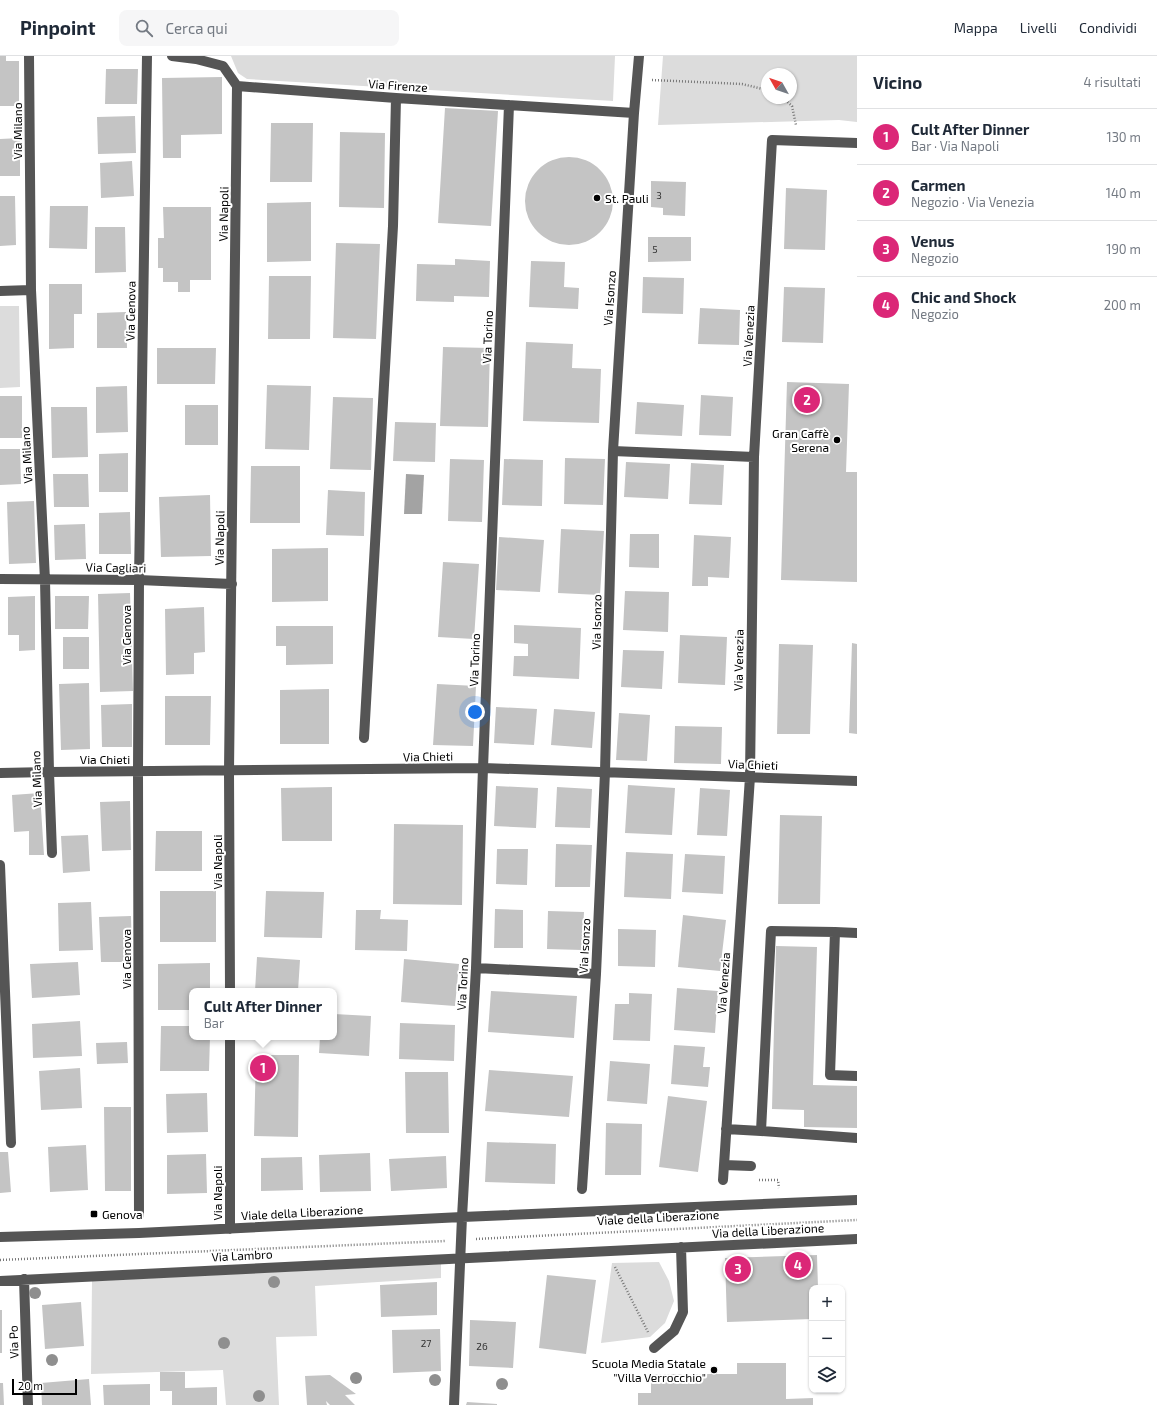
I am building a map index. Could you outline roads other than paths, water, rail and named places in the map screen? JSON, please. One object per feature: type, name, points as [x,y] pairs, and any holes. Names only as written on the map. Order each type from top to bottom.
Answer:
[{"type":"street","name":"Via Milano","points":[[30,56],[31,290],[45,580],[52,853]]},
{"type":"street","name":"Via Genova","points":[[140,1215],[138,771],[139,580],[147,56]]},
{"type":"street","points":[[172,56],[196,59],[223,66],[237,86]]},
{"type":"street","name":"Via Isonzo","points":[[582,1189],[596,974],[605,772],[613,451],[634,113],[639,56]]},
{"type":"street","name":"Via Firenze","points":[[237,86],[634,113]]},
{"type":"street","name":"Via Napoli","points":[[230,988],[229,770],[237,86]]},
{"type":"street","points":[[364,738],[392,226],[396,98]]},
{"type":"street","name":"Via Torino","points":[[462,1217],[476,968],[509,105]]},
{"type":"street","name":"Via Venezia","points":[[723,1180],[750,777],[754,457],[772,140],[857,143]]},
{"type":"street","points":[[0,291],[31,290]]},
{"type":"street","points":[[613,451],[754,457]]},
{"type":"street","name":"Via Cagliari","points":[[0,579],[139,580],[232,584]]},
{"type":"street","name":"Via Chieti","points":[[0,773],[483,768],[857,781]]},
{"type":"street","points":[[0,866],[10,1143]]},
{"type":"street","points":[[761,1131],[771,932],[857,932]]},
{"type":"street","points":[[835,932],[830,1075],[857,1076]]},
{"type":"street","points":[[476,968],[596,974]]},
{"type":"street","name":"Via Napoli","points":[[230,1040],[230,1229]]},
{"type":"street","points":[[726,1129],[857,1138]]},
{"type":"street","points":[[724,1166],[751,1166]]},
{"type":"street","name":"Viale della Liberazione","points":[[0,1237],[139,1233],[857,1200]]},
{"type":"street","points":[[454,1405],[462,1217]]},
{"type":"street","name":"Via della Liberazione","points":[[588,1252],[857,1239]]},
{"type":"street","points":[[654,1348],[674,1331],[683,1312],[681,1247]]},
{"type":"street","name":"Via Lambro","points":[[0,1281],[588,1252]]},
{"type":"street","name":"Via Po","points":[[24,1279],[28,1405]]},
{"type":"place","name":"St. Pauli","points":[[597,198]]},
{"type":"place","name":"Carmen","points":[[807,400]]},
{"type":"place","name":"Gran Caffè Serena","points":[[837,440]]},
{"type":"place","name":"Cult After Dinner","points":[[263,1068]]},
{"type":"place","name":"Genova","points":[[94,1214]]},
{"type":"place","name":"Chic and Shock","points":[[798,1265]]},
{"type":"place","name":"Venus","points":[[738,1269]]},
{"type":"place","name":"Scuola Media Statale \"Villa Verrocchio\"","points":[[714,1370]]}]
